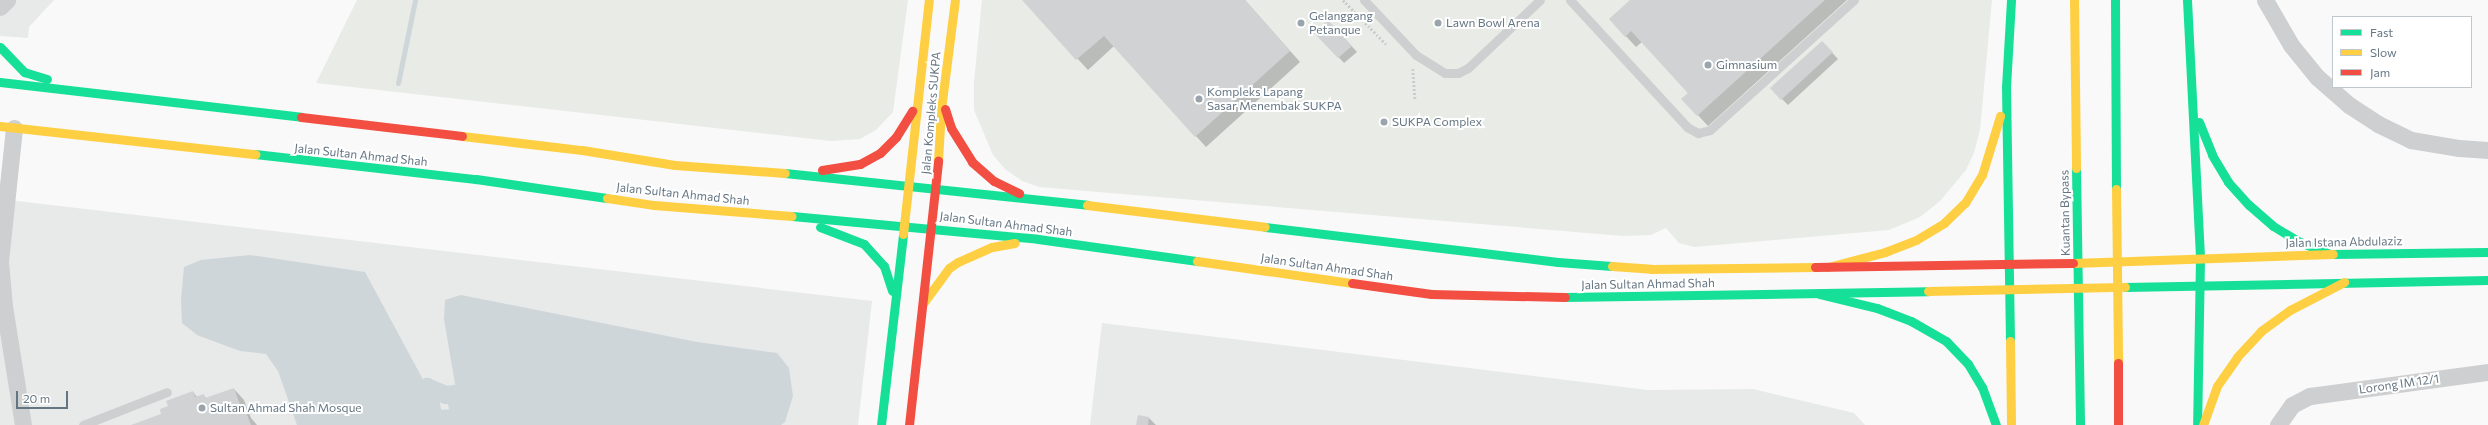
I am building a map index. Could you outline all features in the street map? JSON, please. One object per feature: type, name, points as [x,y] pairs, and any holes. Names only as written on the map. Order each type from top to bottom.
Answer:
[{"type":"main road","name":"Jalan Kompleks SUKPA","points":[[881,425],[906,187],[929,0]]},
{"type":"main road","name":"Jalan Kompleks SUKPA","points":[[909,425],[937,190],[945,80],[955,0]]},
{"type":"main road","points":[[2011,0],[2006,87],[2011,290],[2011,425]]},
{"type":"main road","name":"Kuantan Bypass","points":[[2074,0],[2080,425]]},
{"type":"main road","points":[[2115,0],[2118,425]]},
{"type":"main road","points":[[2187,0],[2200,259],[2197,425]]},
{"type":"main road","points":[[0,47],[9,59],[24,72],[100,93]]},
{"type":"main road","points":[[945,80],[948,120],[972,162],[994,181],[1014,192],[1050,201]]},
{"type":"main road","name":"Jalan Sultan Ahmad Shah","points":[[0,82],[567,148],[674,165],[782,173],[1050,201],[1558,262],[1651,269],[2010,265]]},
{"type":"main road","points":[[1828,267],[1885,252],[1916,240],[1944,223],[1965,203],[1982,174],[1995,136],[2006,87]]},
{"type":"main road","points":[[2192,96],[2200,126],[2212,155],[2228,182],[2249,205],[2273,226],[2300,242],[2330,254]]},
{"type":"main road","points":[[782,173],[849,166],[869,159],[890,146],[916,105]]},
{"type":"main road","name":"Jalan Sultan Ahmad Shah","points":[[7,127],[476,179],[654,206],[902,225],[1038,239],[1430,294],[1532,298],[1819,294],[2200,285]]},
{"type":"main road","points":[[785,216],[864,244],[875,254],[888,273],[894,298]]},
{"type":"main road","points":[[923,304],[949,268],[964,258],[992,247],[1038,239]]},
{"type":"main road","name":"Jalan Istana Abdulaziz","points":[[2010,265],[2330,254],[2488,252]]},
{"type":"main road","points":[[2200,285],[2488,280]]},
{"type":"main road","points":[[2202,425],[2217,386],[2237,357],[2261,331],[2290,310],[2344,282]]},
{"type":"main road","points":[[1819,294],[1877,308],[1911,321],[1946,341],[1968,364],[1982,387],[1996,425]]},
{"type":"street","points":[[0,7],[7,0]]},
{"type":"street","points":[[2269,2],[2291,45],[2317,77],[2354,109],[2378,124],[2411,140],[2460,148],[2488,150]]},
{"type":"street","points":[[7,127],[0,262],[4,306],[23,425]]},
{"type":"street","name":"Lorong IM 12/1","points":[[2278,425],[2292,405],[2310,396],[2488,372]]},
{"type":"lane","points":[[1364,0],[1416,55],[1445,72],[1458,73],[1468,68],[1540,0]]},
{"type":"lane","points":[[1570,0],[1687,127],[1698,133],[1710,130],[1854,0]]},
{"type":"lane","points":[[83,425],[102,419],[168,392]]},
{"type":"path","points":[[1343,0],[1372,32],[1391,48]]},
{"type":"path","points":[[1413,62],[1415,100]]},
{"type":"shaded area","points":[[0,0],[54,0],[29,27],[28,38],[0,36]]},
{"type":"shaded area","points":[[357,0],[908,0],[893,112],[876,130],[860,139],[831,141],[316,83]]},
{"type":"shaded area","name":"SUKPA Complex","points":[[982,0],[1992,0],[1980,130],[1974,153],[1966,170],[1940,201],[1920,217],[1889,230],[1694,247],[1679,243],[1666,228],[1651,235],[1623,236],[1039,187],[1022,181],[1005,169],[993,155],[974,110],[974,82]]},
{"type":"shaded area","points":[[0,199],[872,301],[858,425],[0,425]]},
{"type":"shaded area","points":[[250,255],[365,272],[427,387],[436,425],[297,425],[278,371],[266,354],[240,351],[197,335],[182,323],[181,300],[184,267],[201,260]]},
{"type":"shaded area","points":[[461,295],[697,342],[777,353],[789,368],[793,396],[785,422],[781,425],[462,425],[444,319],[445,300]]},
{"type":"shaded area","points":[[1102,323],[1648,390],[1753,389],[1854,413],[1865,425],[1090,425]]},
{"type":"building","name":"Kompleks Lapang Sasar Menembak SUKPA","points":[[1022,0],[1245,0],[1290,51],[1195,137],[1104,36],[1076,60]]},
{"type":"building","name":"Gimnasium","points":[[1630,0],[1825,0],[1697,116],[1681,99],[1688,93],[1631,31],[1625,37],[1609,19]]},
{"type":"building","points":[[1328,20],[1352,46],[1338,58],[1314,33]]},
{"type":"building","points":[[1822,41],[1833,52],[1781,100],[1770,88]]},
{"type":"building","name":"Sultan Ahmad Shah Mosque","points":[[234,388],[243,413],[246,412],[251,425],[131,425],[161,414],[160,409],[168,406],[166,401],[193,391],[195,397],[204,394],[205,398]]},
{"type":"building","points":[[1138,415],[1149,417],[1148,425],[1136,425]]},
{"type":"waterway","points":[[398,83],[415,0]]},
{"type":"waterway","points":[[427,387],[446,395],[455,394],[460,418],[434,419],[427,387]]},
{"type":"traffic: fast","points":[[2010,341],[2006,87],[2011,0]]},
{"type":"traffic: fast","points":[[2115,0],[2116,189]]},
{"type":"traffic: fast","points":[[2187,0],[2200,259],[2197,425]]},
{"type":"traffic: fast","points":[[0,47],[24,72],[47,79]]},
{"type":"traffic: fast","points":[[0,82],[301,117]]},
{"type":"traffic: fast","points":[[2199,122],[2212,155],[2228,182],[2249,205],[2273,226],[2300,242],[2330,254]]},
{"type":"traffic: fast","points":[[255,154],[476,179],[607,198]]},
{"type":"traffic: fast","points":[[2076,168],[2080,425]]},
{"type":"traffic: fast","points":[[785,173],[1087,205]]},
{"type":"traffic: fast","points":[[792,216],[1038,239],[1197,261]]},
{"type":"traffic: fast","points":[[820,227],[864,244],[884,266],[892,291]]},
{"type":"traffic: fast","points":[[1265,227],[1558,262],[1612,266]]},
{"type":"traffic: fast","points":[[881,425],[903,234]]},
{"type":"traffic: fast","points":[[2333,254],[2488,252]]},
{"type":"traffic: fast","points":[[2125,287],[2488,280]]},
{"type":"traffic: fast","points":[[1565,297],[1928,291]]},
{"type":"traffic: fast","points":[[1819,294],[1877,308],[1911,321],[1946,341],[1968,364],[1982,387],[1996,425]]},
{"type":"traffic: slow","points":[[903,234],[929,0]]},
{"type":"traffic: slow","points":[[938,161],[941,109],[955,0]]},
{"type":"traffic: slow","points":[[2074,0],[2076,168]]},
{"type":"traffic: slow","points":[[1828,267],[1885,252],[1916,240],[1944,223],[1965,203],[1982,175],[2000,116]]},
{"type":"traffic: slow","points":[[0,126],[255,154]]},
{"type":"traffic: slow","points":[[462,136],[582,150],[675,165],[785,173]]},
{"type":"traffic: slow","points":[[2116,189],[2118,363]]},
{"type":"traffic: slow","points":[[607,198],[654,205],[792,216]]},
{"type":"traffic: slow","points":[[1087,205],[1265,227]]},
{"type":"traffic: slow","points":[[924,302],[949,268],[958,262],[992,247],[1015,243]]},
{"type":"traffic: slow","points":[[2073,263],[2333,254]]},
{"type":"traffic: slow","points":[[1197,261],[1352,283]]},
{"type":"traffic: slow","points":[[1612,266],[1651,269],[1815,267]]},
{"type":"traffic: slow","points":[[2203,425],[2217,386],[2237,357],[2261,331],[2290,310],[2344,282]]},
{"type":"traffic: slow","points":[[1928,291],[2125,287]]},
{"type":"traffic: slow","points":[[2010,341],[2011,425]]},
{"type":"traffic: jam","points":[[945,109],[951,128],[972,162],[994,181],[1019,193]]},
{"type":"traffic: jam","points":[[822,170],[860,164],[880,153],[896,137],[912,111]]},
{"type":"traffic: jam","points":[[301,117],[462,136]]},
{"type":"traffic: jam","points":[[909,425],[938,161]]},
{"type":"traffic: jam","points":[[1815,267],[2073,263]]},
{"type":"traffic: jam","points":[[1352,283],[1431,294],[1565,297]]},
{"type":"traffic: jam","points":[[2118,363],[2118,425]]},
{"type":"place","name":"Gelanggang Petanque","points":[[1301,23]]},
{"type":"place","name":"Lawn Bowl Arena","points":[[1438,23]]},
{"type":"place","name":"Gimnasium","points":[[1708,65]]},
{"type":"place","name":"Kompleks Lapang Sasar Menembak SUKPA","points":[[1199,99]]},
{"type":"place","name":"SUKPA Complex","points":[[1384,122]]},
{"type":"place","name":"Sultan Ahmad Shah Mosque","points":[[202,408]]}]
